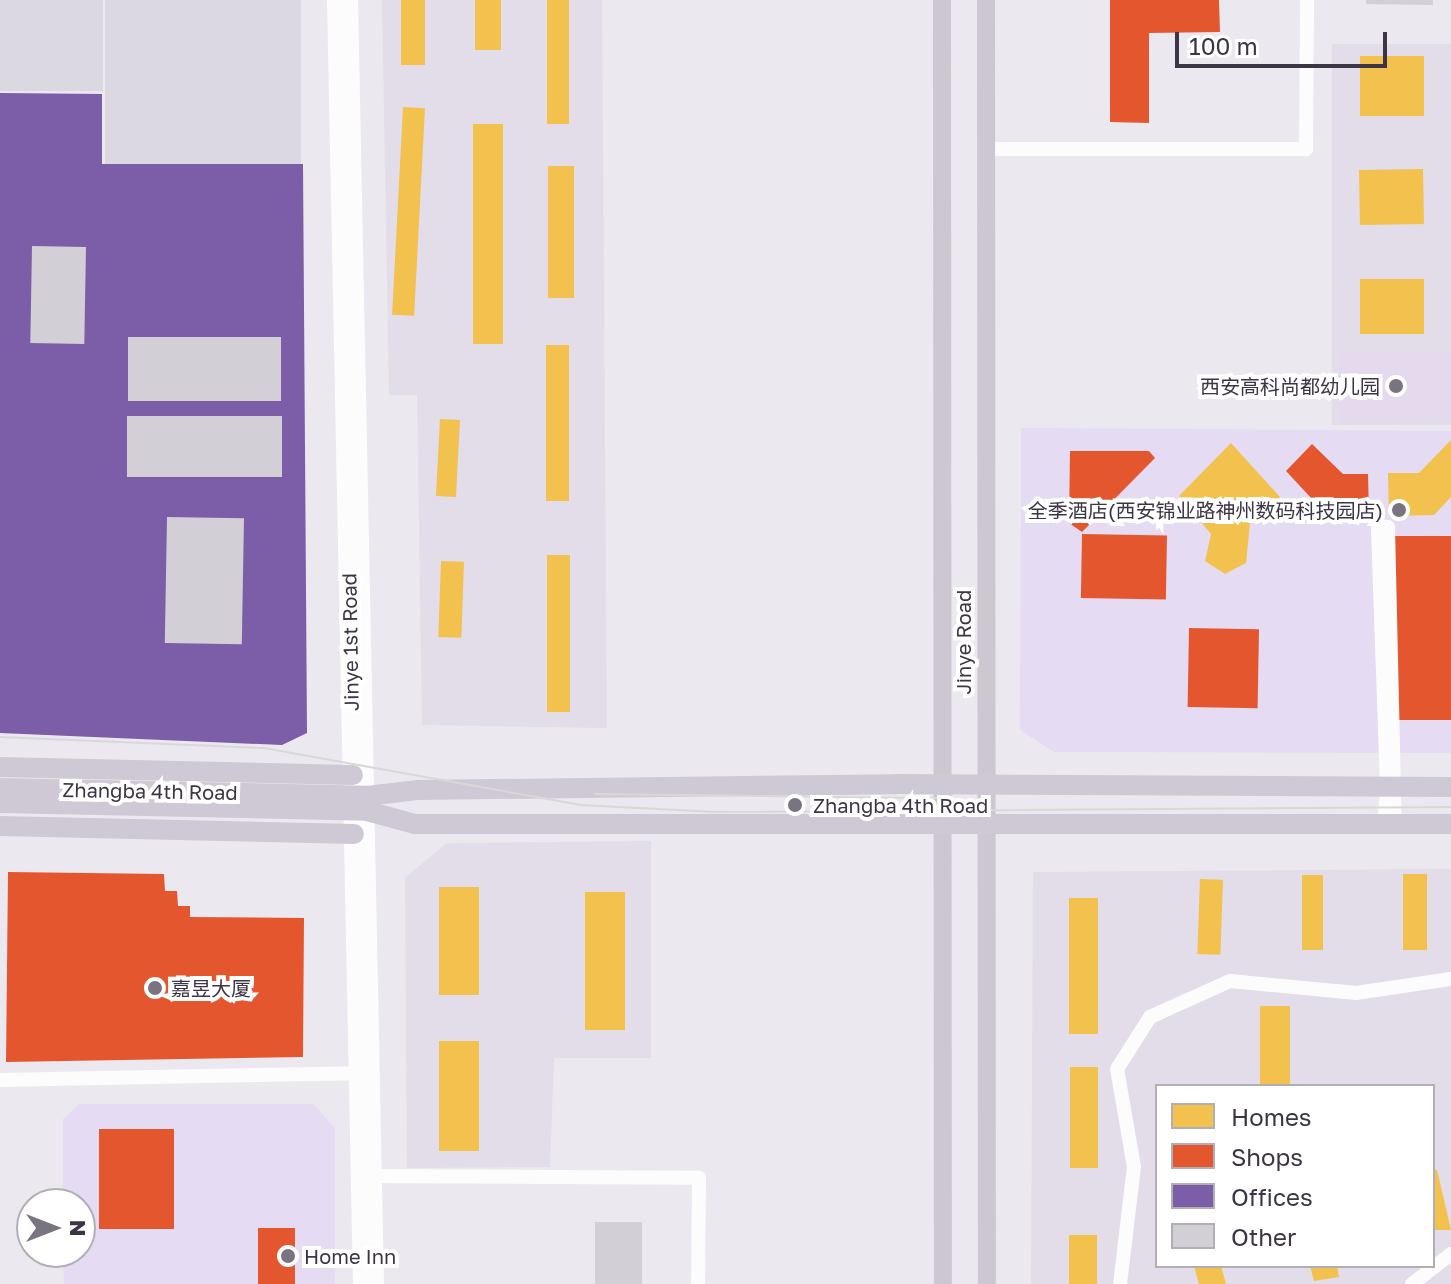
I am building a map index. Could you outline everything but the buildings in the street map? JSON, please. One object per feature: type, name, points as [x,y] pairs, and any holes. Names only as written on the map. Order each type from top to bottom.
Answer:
[{"type":"main road","name":"Jinye Road","points":[[942,0],[943,1284]]},
{"type":"main road","name":"Jinye Road","points":[[986,0],[987,1284]]},
{"type":"main road","points":[[0,767],[358,798]]},
{"type":"main road","name":"Zhangba 4th Road","points":[[0,803],[358,798],[417,790],[897,784],[942,788],[1451,787]]},
{"type":"main road","name":"Zhangba 4th Road","points":[[0,788],[252,801]]},
{"type":"main road","name":"Zhangba 4th Road","points":[[358,798],[415,824],[986,825]]},
{"type":"main road","points":[[986,825],[1451,824]]},
{"type":"main road","points":[[0,826],[354,834]]},
{"type":"street","name":"Jinye 1st Road","points":[[335,0],[366,1176],[361,1284]]},
{"type":"street","name":"Jinye 1st Road","points":[[350,0],[358,798],[354,834],[357,1073],[376,1284]]},
{"type":"street","points":[[985,149],[1306,149],[1307,0]]},
{"type":"street","points":[[1390,825],[1391,787],[1388,527],[1378,526],[1391,787]]},
{"type":"street","points":[[1120,1284],[1134,1167],[1117,1069],[1150,1017],[1230,981],[1356,993],[1451,979]]},
{"type":"street","points":[[0,1080],[357,1073]]},
{"type":"street","points":[[366,1176],[699,1178],[698,1284]]},
{"type":"street","points":[[1435,1266],[1451,1254]]},
{"type":"street","points":[[1412,1284],[1433,1268]]},
{"type":"shaded area","points":[[0,0],[103,0],[103,91],[0,91]]},
{"type":"shaded area","points":[[105,0],[301,0],[301,164],[105,164]]},
{"type":"shaded area","points":[[382,0],[602,0],[607,728],[422,725],[417,395],[389,395]]},
{"type":"shaded area","points":[[1332,44],[1451,44],[1451,425],[1332,425]]},
{"type":"shaded area","name":"西安高科尚都幼儿园","points":[[1340,351],[1451,351],[1451,422],[1340,422]]},
{"type":"shaded area","points":[[1021,428],[1451,431],[1451,753],[1054,752],[1020,730]]},
{"type":"shaded area","points":[[651,841],[651,1058],[554,1058],[550,1167],[407,1168],[405,878],[447,843]]},
{"type":"shaded area","points":[[1451,869],[1451,1284],[1031,1284],[1033,872]]},
{"type":"shaded area","points":[[79,1104],[313,1104],[335,1128],[335,1284],[64,1284],[64,1268],[96,1268],[96,1188],[63,1188],[63,1119]]},
{"type":"tram line","points":[[0,737],[264,748],[580,805],[716,812],[1451,807]]},
{"type":"tram line","points":[[595,794],[939,798]]},
{"type":"place","name":"西安高科尚都幼儿园","points":[[1396,386]]},
{"type":"place","name":"全季酒店(西安锦业路神州数码科技园店)","points":[[1399,510]]},
{"type":"place","name":"Zhangba 4th Road","points":[[795,805]]},
{"type":"place","name":"嘉昱大厦","points":[[155,988]]},
{"type":"place","name":"Home Inn","points":[[288,1256]]}]
